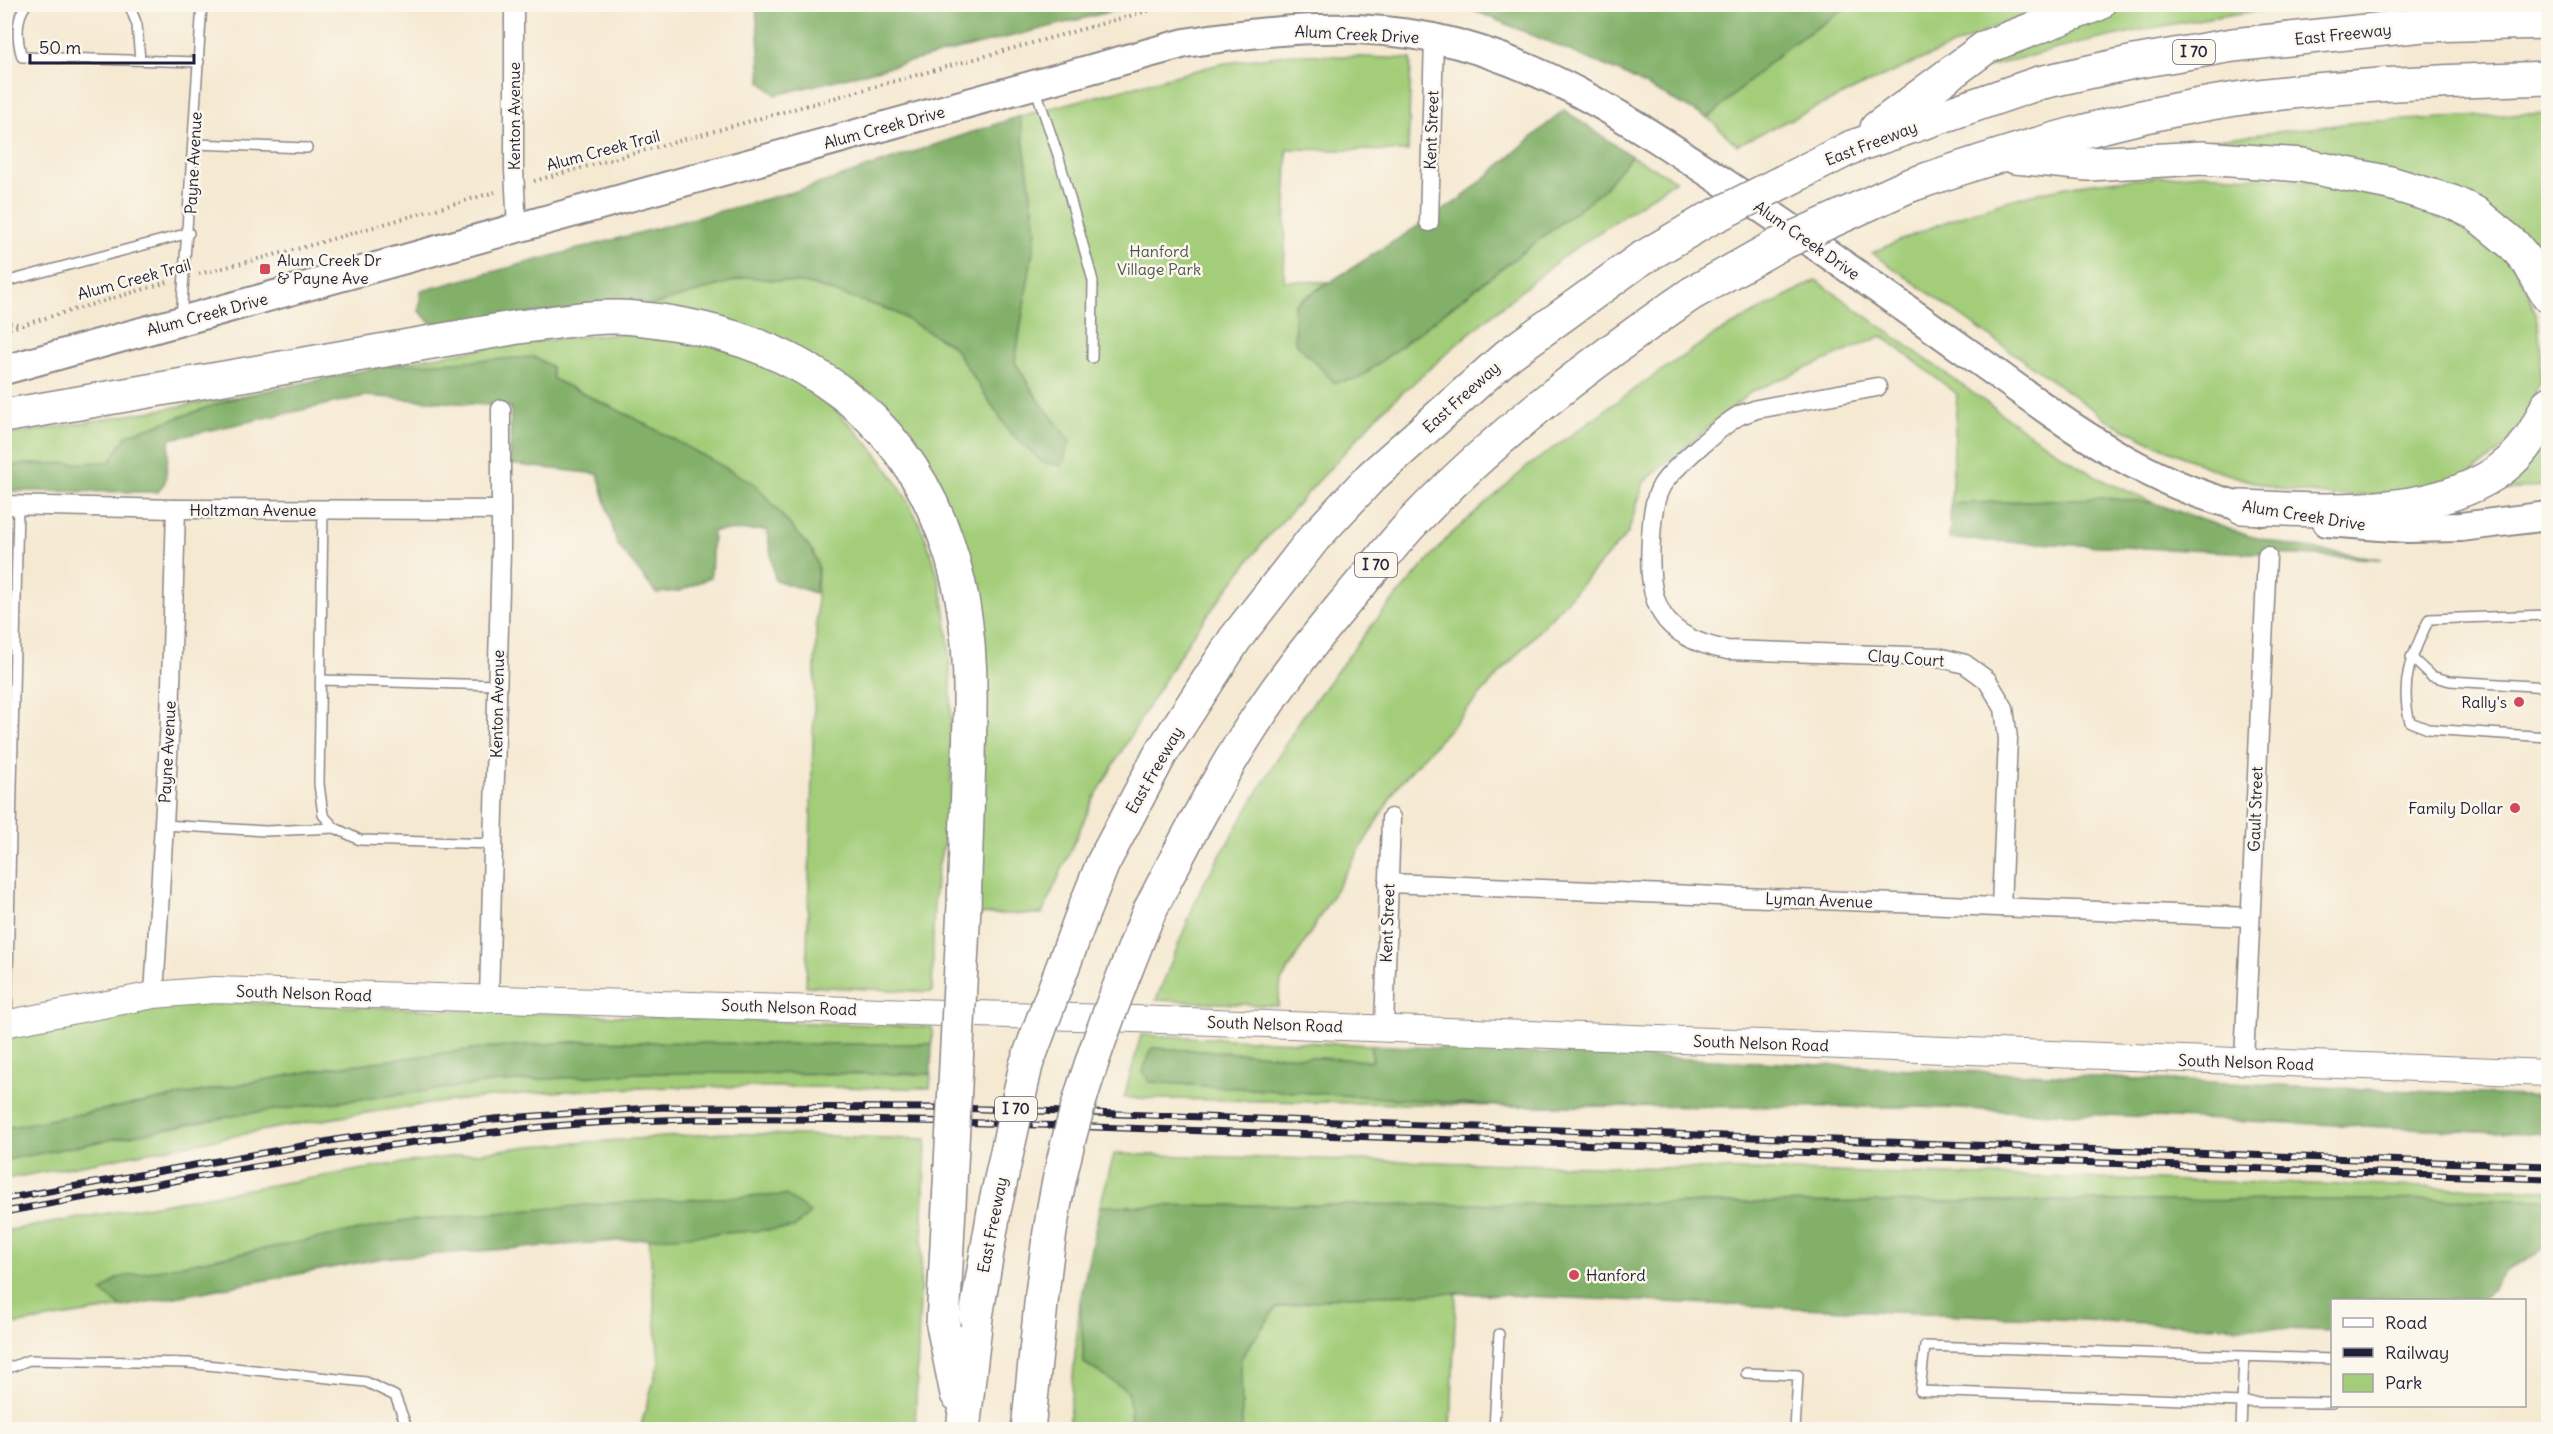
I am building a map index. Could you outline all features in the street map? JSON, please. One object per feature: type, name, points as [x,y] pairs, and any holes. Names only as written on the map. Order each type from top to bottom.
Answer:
[{"type":"highway","points":[[1852,147],[1986,47],[2098,4]]},
{"type":"highway","name":"East Freeway","points":[[964,1428],[976,1317],[994,1211],[1026,1065],[1103,863],[1160,755],[1235,639],[1314,538],[1371,477],[1508,355],[1639,260],[1707,220],[1852,147],[2039,83],[2134,62],[2233,45],[2423,25],[2548,22]]},
{"type":"highway","name":"I 70","points":[[1028,1430],[1051,1225],[1077,1114],[1113,999],[1149,912],[1182,846],[1262,711],[1313,639],[1416,518],[1477,459],[1543,402],[1613,348],[1691,294],[1778,246],[1908,186],[1998,155],[2112,124],[2238,99],[2357,87],[2548,78]]},
{"type":"highway","points":[[1998,155],[2088,164],[2202,158],[2302,165],[2390,183],[2452,202],[2475,213],[2514,245],[2529,263],[2548,296]]},
{"type":"highway","points":[[4,416],[518,327],[575,320],[633,317],[733,335],[785,356],[834,385],[876,422],[911,466],[926,490],[940,523],[958,580],[970,671],[964,905],[943,1325],[964,1428]]},
{"type":"highway","points":[[2242,507],[2329,511],[2418,503],[2452,496],[2471,488],[2511,462],[2528,443],[2548,404]]},
{"type":"main road","name":"Alum Creek Drive","points":[[4,370],[1185,44],[1241,35],[1325,29],[1383,32],[1434,38],[1553,78],[1641,127],[1930,326],[2077,431],[2124,460],[2170,481],[2242,507],[2347,524],[2407,528],[2461,527],[2548,516]]},
{"type":"street","name":"Kenton Avenue","points":[[514,4],[514,187],[517,228]]},
{"type":"street","name":"Kent Street","points":[[1429,222],[1434,38]]},
{"type":"street","name":"Clay Court","points":[[1877,387],[1757,409],[1739,416],[1682,464],[1662,486],[1653,513],[1649,571],[1652,592],[1660,611],[1672,627],[1688,639],[1727,650],[1938,657],[1965,664],[1987,680],[2004,708],[2008,739],[2001,907]]},
{"type":"street","name":"Kenton Avenue","points":[[489,998],[501,510],[501,409]]},
{"type":"street","name":"Holtzman Avenue","points":[[11,505],[176,509],[501,510]]},
{"type":"street","name":"Payne Avenue","points":[[154,995],[170,721],[176,509]]},
{"type":"street","name":"Gault Street","points":[[2244,1061],[2267,556]]},
{"type":"street","name":"Kent Street","points":[[1384,1028],[1390,818]]},
{"type":"street","name":"Lyman Avenue","points":[[1388,884],[2250,917]]},
{"type":"street","name":"South Nelson Road","points":[[6,1023],[154,995],[214,990],[1384,1028],[2548,1074]]},
{"type":"lane","points":[[27,4],[21,10],[17,40],[22,57],[199,62]]},
{"type":"lane","points":[[129,4],[137,25],[140,60]]},
{"type":"lane","name":"Payne Avenue","points":[[181,321],[182,278],[187,259],[189,233],[202,4]]},
{"type":"lane","points":[[1034,85],[1059,158],[1093,281],[1092,358]]},
{"type":"lane","points":[[194,144],[307,148]]},
{"type":"lane","points":[[5,282],[189,233]]},
{"type":"lane","points":[[6,1023],[11,505]]},
{"type":"lane","points":[[323,510],[319,784],[323,815],[335,828],[360,840],[494,844]]},
{"type":"lane","points":[[2548,615],[2429,619],[2411,657],[2406,688],[2406,706],[2410,722],[2438,730],[2548,737]]},
{"type":"lane","points":[[2411,657],[2431,676],[2450,681],[2548,687]]},
{"type":"lane","points":[[321,680],[497,685]]},
{"type":"lane","points":[[163,825],[266,831],[335,828]]},
{"type":"lane","points":[[1494,1430],[1498,1334]]},
{"type":"lane","points":[[2331,1359],[1925,1346],[1920,1391],[2331,1403]]},
{"type":"lane","points":[[2241,1430],[2244,1356]]},
{"type":"lane","points":[[4,1370],[29,1360],[188,1363],[366,1382],[395,1396],[408,1430]]},
{"type":"lane","points":[[1746,1373],[1798,1375],[1795,1430]]},
{"type":"path","name":"Alum Creek Trail","points":[[4,322],[22,325],[182,278],[301,248],[1173,4]]},
{"type":"path","points":[[4,330],[22,325]]},
{"type":"green space","points":[[756,4],[1137,5],[776,95],[761,82]]},
{"type":"green space","points":[[1851,4],[1787,47],[1708,118],[1622,73],[1461,5]]},
{"type":"green space","points":[[1851,5],[2050,5],[1892,72],[1737,145],[1708,118],[1787,47]]},
{"type":"green space","points":[[2126,5],[2314,5],[2188,21],[2064,47],[1982,69],[1977,62],[2049,32]]},
{"type":"green space","name":"Hanford Village Park","points":[[1291,54],[1411,59],[1408,151],[1287,149],[1284,281],[1328,282],[1294,305],[1334,382],[1358,379],[1602,191],[1631,156],[1676,180],[1560,259],[1465,337],[1382,411],[1264,541],[1191,637],[1093,800],[1042,914],[978,914],[977,639],[868,398],[646,307],[747,277],[809,284],[893,311],[953,346],[1009,431],[1035,395],[1015,362],[1036,231],[1020,116],[1220,64]]},
{"type":"green space","points":[[1564,110],[1631,156],[1602,191],[1358,379],[1334,382],[1295,342],[1294,305],[1459,200]]},
{"type":"green space","points":[[2548,113],[2548,267],[2518,231],[2211,147],[2210,140],[2360,122]]},
{"type":"green space","points":[[1020,116],[1036,231],[1015,362],[1035,395],[1070,441],[1062,466],[1042,462],[1009,431],[953,346],[893,311],[809,284],[747,277],[646,307],[562,310],[433,325],[419,311],[421,291],[807,188]]},
{"type":"green space","points":[[2203,174],[2311,181],[2427,207],[2463,223],[2494,245],[2514,267],[2529,294],[2538,324],[2541,354],[2540,379],[2531,407],[2514,441],[2445,492],[2333,496],[2274,488],[2214,470],[2111,422],[1872,253],[1965,214],[2037,193],[2097,183]]},
{"type":"green space","points":[[1816,280],[2034,437],[2096,477],[2154,503],[2104,498],[1951,504],[1957,394],[1882,336],[1751,392],[1644,482],[1628,533],[1398,785],[1281,982],[1278,1006],[1156,1000],[1201,888],[1300,720],[1371,626],[1449,536],[1527,467],[1637,387],[1716,334]]},
{"type":"green space","points":[[616,334],[703,343],[752,358],[788,376],[821,399],[851,425],[877,455],[900,488],[919,523],[939,580],[947,622],[951,687],[951,802],[935,888],[932,992],[806,986],[818,567],[813,552],[755,484],[636,419],[553,379],[385,366],[500,346]]},
{"type":"green space","points":[[534,357],[551,366],[553,379],[636,419],[755,484],[813,552],[818,567],[815,593],[775,580],[767,530],[713,531],[711,577],[680,591],[656,593],[617,544],[598,474],[510,464],[511,407],[365,396],[170,439],[165,482],[158,492],[5,491],[4,465],[110,462],[127,435],[241,396],[385,366]]},
{"type":"green space","points":[[241,396],[127,435],[110,462],[5,465],[5,436]]},
{"type":"green space","points":[[2548,432],[2548,485],[2503,491],[2500,483]]},
{"type":"green space","points":[[2104,498],[2154,503],[2249,536],[2297,547],[2382,559],[1949,539],[1951,504]]},
{"type":"green space","points":[[195,1001],[932,1027],[932,1044],[587,1041],[482,1048],[329,1068],[5,1128],[5,1038],[148,1007]]},
{"type":"green space","points":[[1141,1035],[1370,1045],[1373,1061],[1152,1048],[1150,1082],[1505,1106],[1124,1098]]},
{"type":"green space","points":[[587,1041],[932,1044],[931,1074],[638,1073],[489,1083],[243,1114],[5,1160],[5,1128],[329,1068],[482,1048]]},
{"type":"green space","points":[[1370,1045],[2548,1097],[2548,1134],[1917,1107],[1505,1106],[1149,1082],[1143,1071],[1152,1048],[1373,1061]]},
{"type":"green space","points":[[638,1073],[931,1074],[930,1088],[607,1089],[499,1096],[437,1103],[313,1122],[5,1179],[5,1160],[243,1114],[489,1083]]},
{"type":"green space","points":[[724,1133],[926,1139],[915,1429],[640,1429],[659,1362],[649,1238],[794,1228],[786,1195],[102,1292],[122,1307],[5,1326],[5,1231],[394,1164],[530,1146]]},
{"type":"green space","points":[[1114,1154],[2548,1190],[2548,1223],[2545,1199],[1100,1206]]},
{"type":"green space","points":[[786,1195],[810,1213],[794,1228],[384,1258],[122,1307],[102,1292],[117,1278],[405,1221],[610,1203]]},
{"type":"green space","points":[[2546,1199],[2548,1247],[2508,1270],[2483,1299],[2331,1299],[2331,1331],[1456,1293],[1343,1296],[1276,1308],[1241,1358],[1242,1430],[1132,1429],[1128,1391],[1084,1363],[1080,1301],[1100,1206]]},
{"type":"green space","points":[[1456,1293],[1451,1429],[1242,1429],[1241,1358],[1276,1308],[1343,1296]]},
{"type":"green space","points":[[1080,1301],[1084,1363],[1128,1391],[1132,1429],[1068,1430]]},
{"type":"railway","points":[[4,1199],[341,1139],[494,1119],[663,1107],[956,1108],[2548,1166]]},
{"type":"railway","points":[[4,1212],[267,1165],[465,1135],[585,1124],[690,1119],[955,1122],[2548,1179]]},
{"type":"place","name":"Alum Creek Dr & Payne Ave","points":[[265,269]]},
{"type":"place","name":"Rally's","points":[[2519,702]]},
{"type":"place","name":"Family Dollar","points":[[2515,808]]},
{"type":"place","name":"Hanford","points":[[1574,1275]]}]
